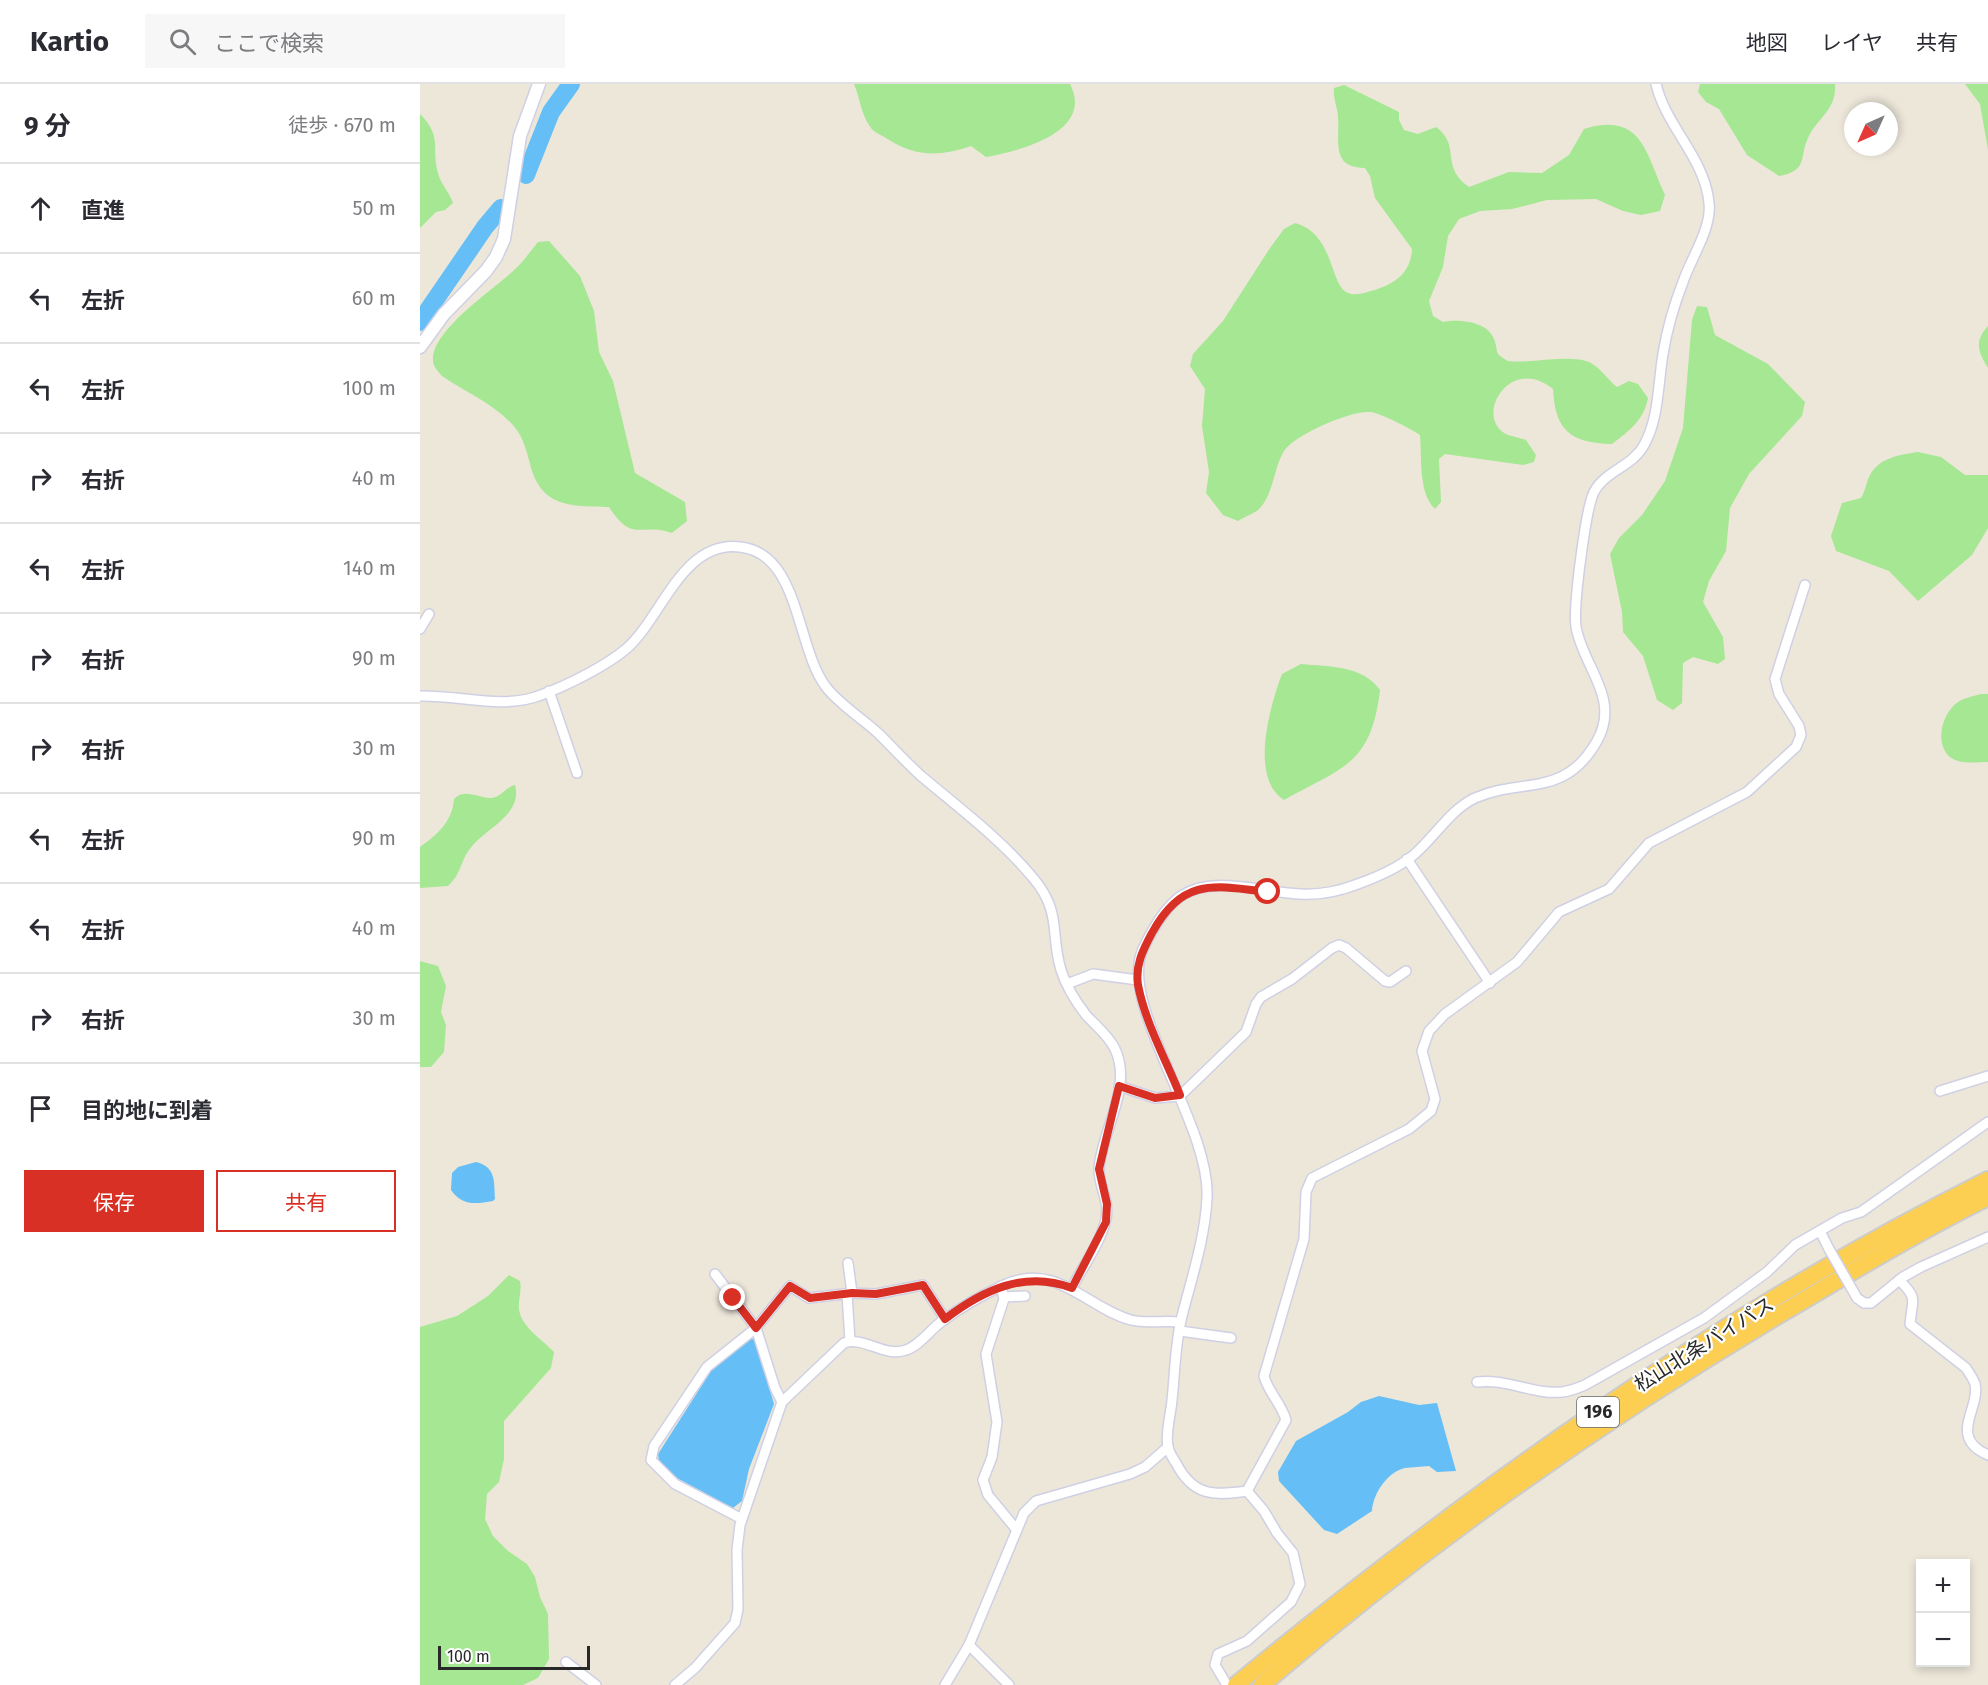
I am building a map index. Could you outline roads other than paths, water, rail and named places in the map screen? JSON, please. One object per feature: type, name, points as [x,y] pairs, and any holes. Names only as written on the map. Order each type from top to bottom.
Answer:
[{"type":"highway","name":"松山北条バイパス","points":[[1236,1685],[1396,1557],[1489,1487],[1896,1229],[1988,1180]]},
{"type":"highway","name":"松山北条バイパス","points":[[1262,1685],[1364,1600],[1495,1499],[1718,1342],[1988,1197]]},
{"type":"street","points":[[420,347],[444,314],[486,271],[504,239],[515,159],[539,84]]},
{"type":"street","points":[[1247,1491],[1217,1494],[1191,1485],[1168,1447],[1180,1326],[1196,1268],[1208,1192],[1203,1155],[1145,1010],[1137,968],[1141,952],[1170,906],[1195,889],[1225,886],[1318,894],[1357,885],[1417,853],[1458,809],[1472,799],[1495,791],[1556,781],[1584,759],[1598,740],[1604,724],[1605,708],[1602,688],[1581,643],[1576,626],[1591,499],[1602,480],[1626,465],[1644,446],[1654,417],[1663,353],[1674,308],[1710,207],[1704,181],[1694,159],[1664,109],[1656,84]]},
{"type":"street","points":[[420,696],[514,702],[549,691],[625,650],[699,557],[719,547],[728,546],[752,549],[762,554],[780,572],[812,661],[830,692],[878,732],[916,772],[1017,861],[1036,881],[1055,917],[1061,968],[1067,984],[1086,1014],[1115,1048],[1121,1068],[1119,1086],[1099,1169],[1107,1204],[1106,1222],[1072,1288]]},
{"type":"street","points":[[1247,1491],[1286,1420],[1283,1411],[1267,1388],[1264,1376],[1304,1239],[1306,1192],[1312,1178],[1409,1129],[1431,1111],[1435,1099],[1422,1051],[1429,1031],[1446,1014],[1517,962],[1559,912],[1609,889],[1649,843],[1747,792],[1796,747],[1801,735],[1799,726],[1776,687],[1775,679],[1805,585]]},
{"type":"street","points":[[420,629],[429,614]]},
{"type":"street","points":[[549,691],[578,773]]},
{"type":"street","points":[[1407,860],[1467,953],[1490,984]]},
{"type":"street","points":[[1119,1086],[1155,1098],[1180,1095],[1246,1032],[1256,1004],[1261,997],[1292,979],[1332,948],[1340,945],[1346,948],[1385,981],[1390,982],[1406,971]]},
{"type":"street","points":[[1067,984],[1093,974],[1138,980]]},
{"type":"street","points":[[1940,1091],[1988,1076]]},
{"type":"street","points":[[1477,1382],[1494,1381],[1546,1392],[1564,1392],[1585,1385],[1704,1318],[1767,1272],[1795,1245],[1842,1218],[1862,1212],[1988,1122]]},
{"type":"street","points":[[1820,1231],[1857,1298],[1864,1303],[1871,1302],[1899,1280],[1950,1253],[1988,1238]]},
{"type":"street","points":[[848,1263],[850,1341]]},
{"type":"street","points":[[715,1274],[756,1328],[775,1388],[782,1402]]},
{"type":"street","points":[[675,1685],[695,1668],[735,1623],[738,1609],[737,1550],[742,1519],[782,1402],[844,1343],[850,1341],[890,1351],[905,1351],[945,1319],[1001,1286],[1037,1279],[1072,1288],[1133,1321],[1180,1326],[1231,1338]]},
{"type":"street","points":[[1899,1280],[1912,1293],[1914,1301],[1910,1324],[1966,1368],[1971,1376],[1976,1386],[1969,1413],[1969,1436],[1973,1444],[1988,1455]]},
{"type":"street","points":[[742,1519],[675,1484],[655,1467],[651,1453],[707,1367],[756,1328],[790,1286],[810,1298],[876,1294],[923,1285],[945,1319]]},
{"type":"street","points":[[1001,1286],[1004,1297],[986,1354],[997,1422],[992,1457],[983,1480],[988,1495],[1016,1529]]},
{"type":"street","points":[[1004,1297],[1025,1296]]},
{"type":"street","points":[[1704,1318],[1718,1342]]},
{"type":"street","points":[[945,1685],[969,1645],[1024,1513],[1036,1501],[1130,1474],[1144,1467],[1168,1447]]},
{"type":"street","points":[[1227,1685],[1215,1665],[1218,1654],[1247,1641],[1291,1602],[1300,1584],[1293,1553],[1277,1533],[1264,1510],[1247,1491]]},
{"type":"street","points":[[969,1645],[1009,1685]]},
{"type":"street","points":[[566,1662],[596,1685]]},
{"type":"water","points":[[476,1162],[483,1164],[491,1171],[495,1199],[493,1201],[469,1203],[460,1199],[451,1190],[452,1173],[458,1167]]},
{"type":"water","points":[[750,1338],[755,1340],[774,1404],[749,1469],[742,1501],[733,1508],[675,1477],[659,1461],[658,1454],[711,1371]]},
{"type":"water","points":[[1379,1396],[1419,1405],[1437,1403],[1456,1471],[1437,1472],[1429,1466],[1398,1470],[1378,1491],[1372,1511],[1337,1534],[1324,1530],[1279,1481],[1278,1472],[1296,1441],[1348,1412],[1361,1402]]},
{"type":"waterway","points":[[526,175],[551,112],[571,84]]},
{"type":"waterway","points":[[420,322],[485,227],[501,208]]}]
